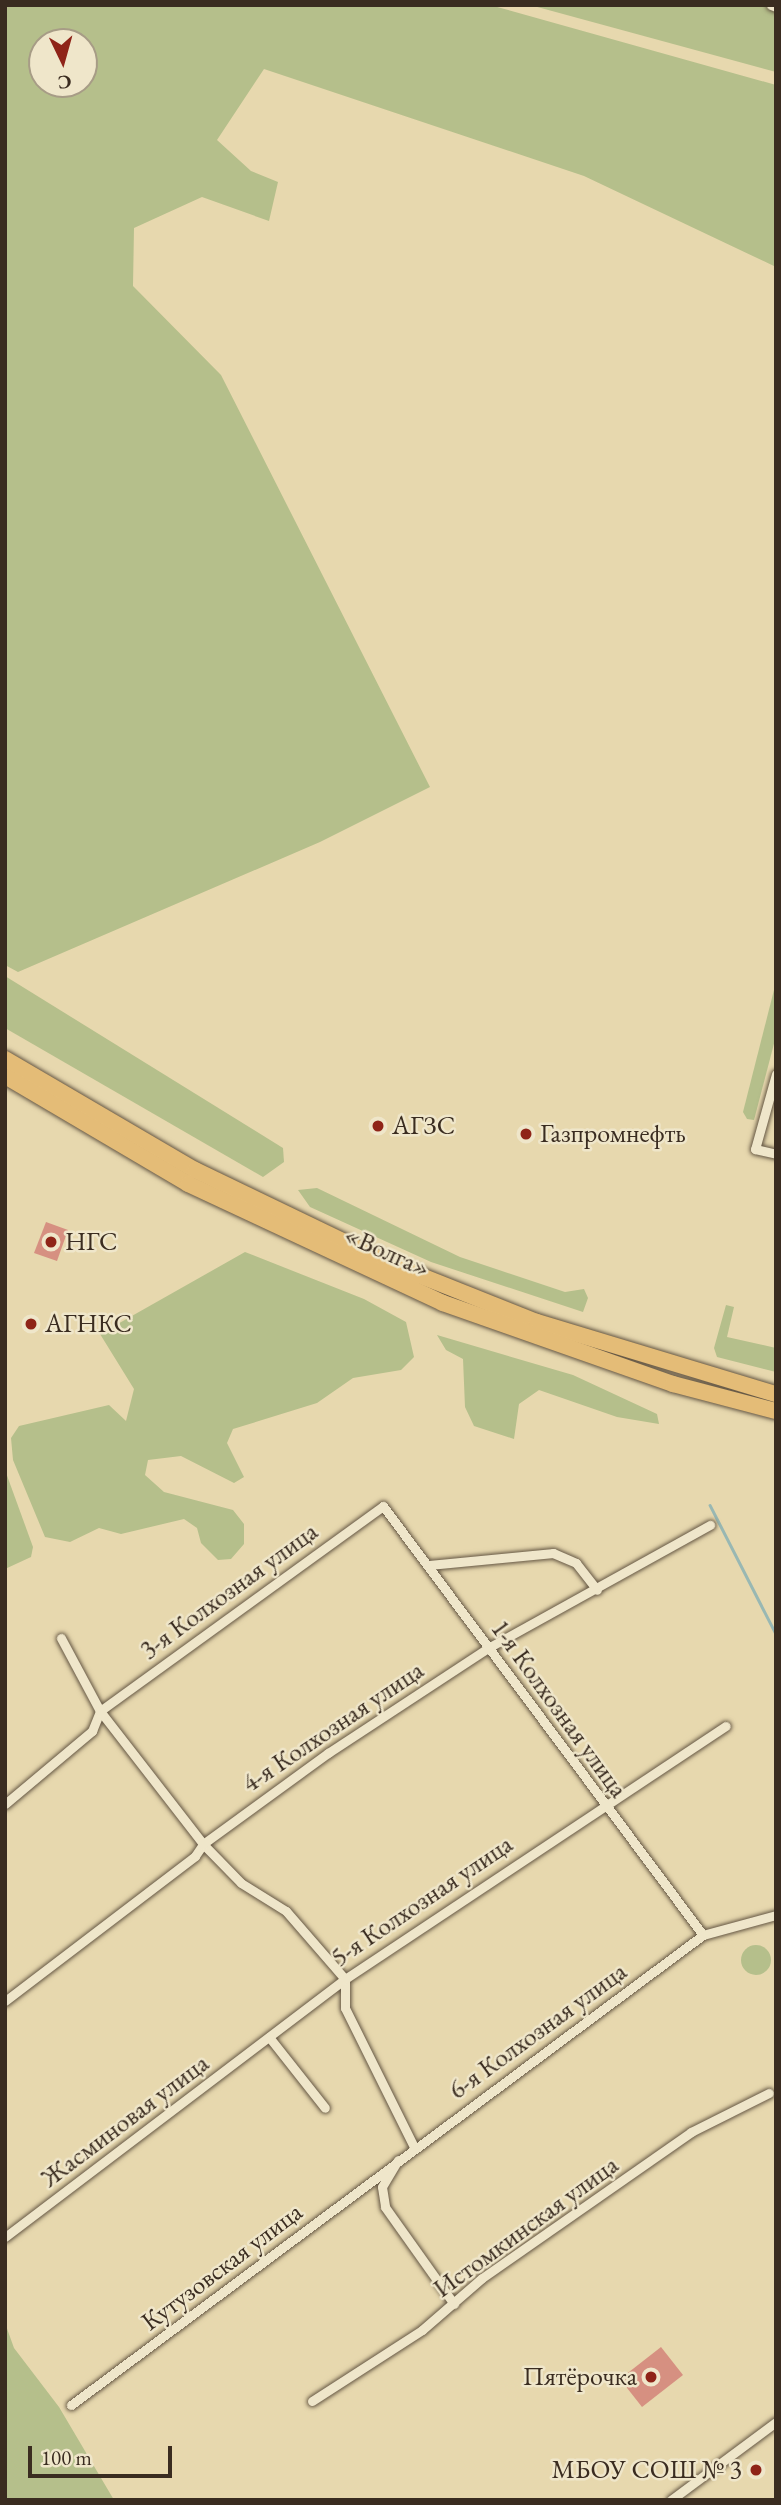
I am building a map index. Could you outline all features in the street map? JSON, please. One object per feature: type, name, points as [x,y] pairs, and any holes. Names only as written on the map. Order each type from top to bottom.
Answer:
[{"type":"highway","name":"«Волга»","points":[[5,1059],[148,1144],[294,1221],[466,1296],[660,1364],[776,1394]]},
{"type":"highway","name":"«Волга»","points":[[5,1076],[212,1196],[443,1303],[673,1384],[776,1411]]},
{"type":"street","points":[[776,1074],[755,1149],[776,1154]]},
{"type":"street","name":"1-я Колхозная улица","points":[[383,1506],[429,1565],[602,1804],[703,1936]]},
{"type":"street","name":"3-я Колхозная улица","points":[[100,1711],[383,1506]]},
{"type":"street","name":"4-я Колхозная улица","points":[[5,2001],[195,1856],[203,1844],[488,1648],[710,1525]]},
{"type":"street","points":[[429,1565],[553,1553],[576,1563],[597,1590]]},
{"type":"street","points":[[61,1638],[100,1711],[203,1844],[241,1883],[286,1911],[345,1979],[345,2008],[414,2147]]},
{"type":"street","points":[[5,1804],[92,1731],[100,1711]]},
{"type":"street","name":"5-я Колхозная улица","points":[[269,2037],[345,1979],[602,1804],[726,1726]]},
{"type":"street","points":[[703,1936],[776,1915]]},
{"type":"street","name":"6-я Колхозная улица","points":[[398,2160],[703,1936]]},
{"type":"street","points":[[269,2037],[324,2108]]},
{"type":"street","name":"Жасминовая улица","points":[[5,2237],[269,2037]]},
{"type":"street","name":"Истомкинская улица","points":[[312,2401],[454,2304],[482,2278],[691,2132],[769,2093]]},
{"type":"street","points":[[398,2160],[398,2169],[382,2187],[385,2207],[454,2304]]},
{"type":"street","name":"Кутузовская улица","points":[[71,2405],[398,2160]]},
{"type":"street","points":[[671,2500],[776,2422]]},
{"type":"green space","points":[[5,5],[490,5],[776,85],[776,267],[584,176],[264,69],[217,140],[251,171],[278,182],[269,221],[202,197],[134,228],[133,286],[221,375],[430,787],[320,842],[18,972],[5,965]]},
{"type":"green space","points":[[530,5],[776,5],[776,72]]},
{"type":"green space","points":[[5,976],[283,1148],[284,1162],[263,1177],[5,1028]]},
{"type":"green space","points":[[776,982],[776,1036],[754,1120],[747,1119],[743,1112]]},
{"type":"green space","points":[[317,1188],[460,1257],[565,1292],[584,1289],[588,1298],[583,1312],[431,1262],[310,1207],[298,1190]]},
{"type":"green space","points":[[245,1252],[364,1299],[406,1322],[414,1357],[401,1370],[353,1378],[317,1403],[233,1429],[227,1443],[244,1477],[234,1483],[181,1456],[148,1460],[145,1475],[164,1492],[233,1510],[244,1524],[244,1544],[231,1559],[218,1560],[201,1543],[197,1528],[184,1519],[121,1534],[99,1528],[70,1542],[45,1537],[13,1460],[11,1438],[19,1426],[109,1405],[126,1421],[134,1389],[100,1334]]},
{"type":"green space","points":[[726,1305],[734,1307],[727,1337],[776,1348],[776,1372],[717,1357],[714,1348]]},
{"type":"green space","points":[[437,1335],[573,1375],[657,1414],[659,1424],[617,1417],[539,1390],[519,1404],[514,1439],[474,1426],[465,1407],[463,1359],[446,1350]]},
{"type":"green space","points":[[5,1470],[33,1547],[31,1557],[5,1569]]},
{"type":"green space","points":[[756,1945],[767,1949],[771,1960],[767,1971],[756,1975],[745,1971],[741,1960],[745,1949]]},
{"type":"green space","points":[[5,2323],[14,2348],[59,2407],[114,2500],[5,2500]]},
{"type":"building","name":"НГС","points":[[46,1222],[68,1230],[57,1261],[34,1253]]},
{"type":"building","name":"Пятёрочка","points":[[661,2347],[683,2375],[642,2407],[620,2379]]},
{"type":"waterway","points":[[710,1505],[776,1634]]},
{"type":"place","name":"АГЗС","points":[[378,1126]]},
{"type":"place","name":"Газпромнефть","points":[[526,1134]]},
{"type":"place","name":"НГС","points":[[51,1242]]},
{"type":"place","name":"АГНКС","points":[[31,1324]]},
{"type":"place","name":"Пятёрочка","points":[[651,2377]]},
{"type":"place","name":"МБОУ СОШ № 3","points":[[756,2470]]}]
